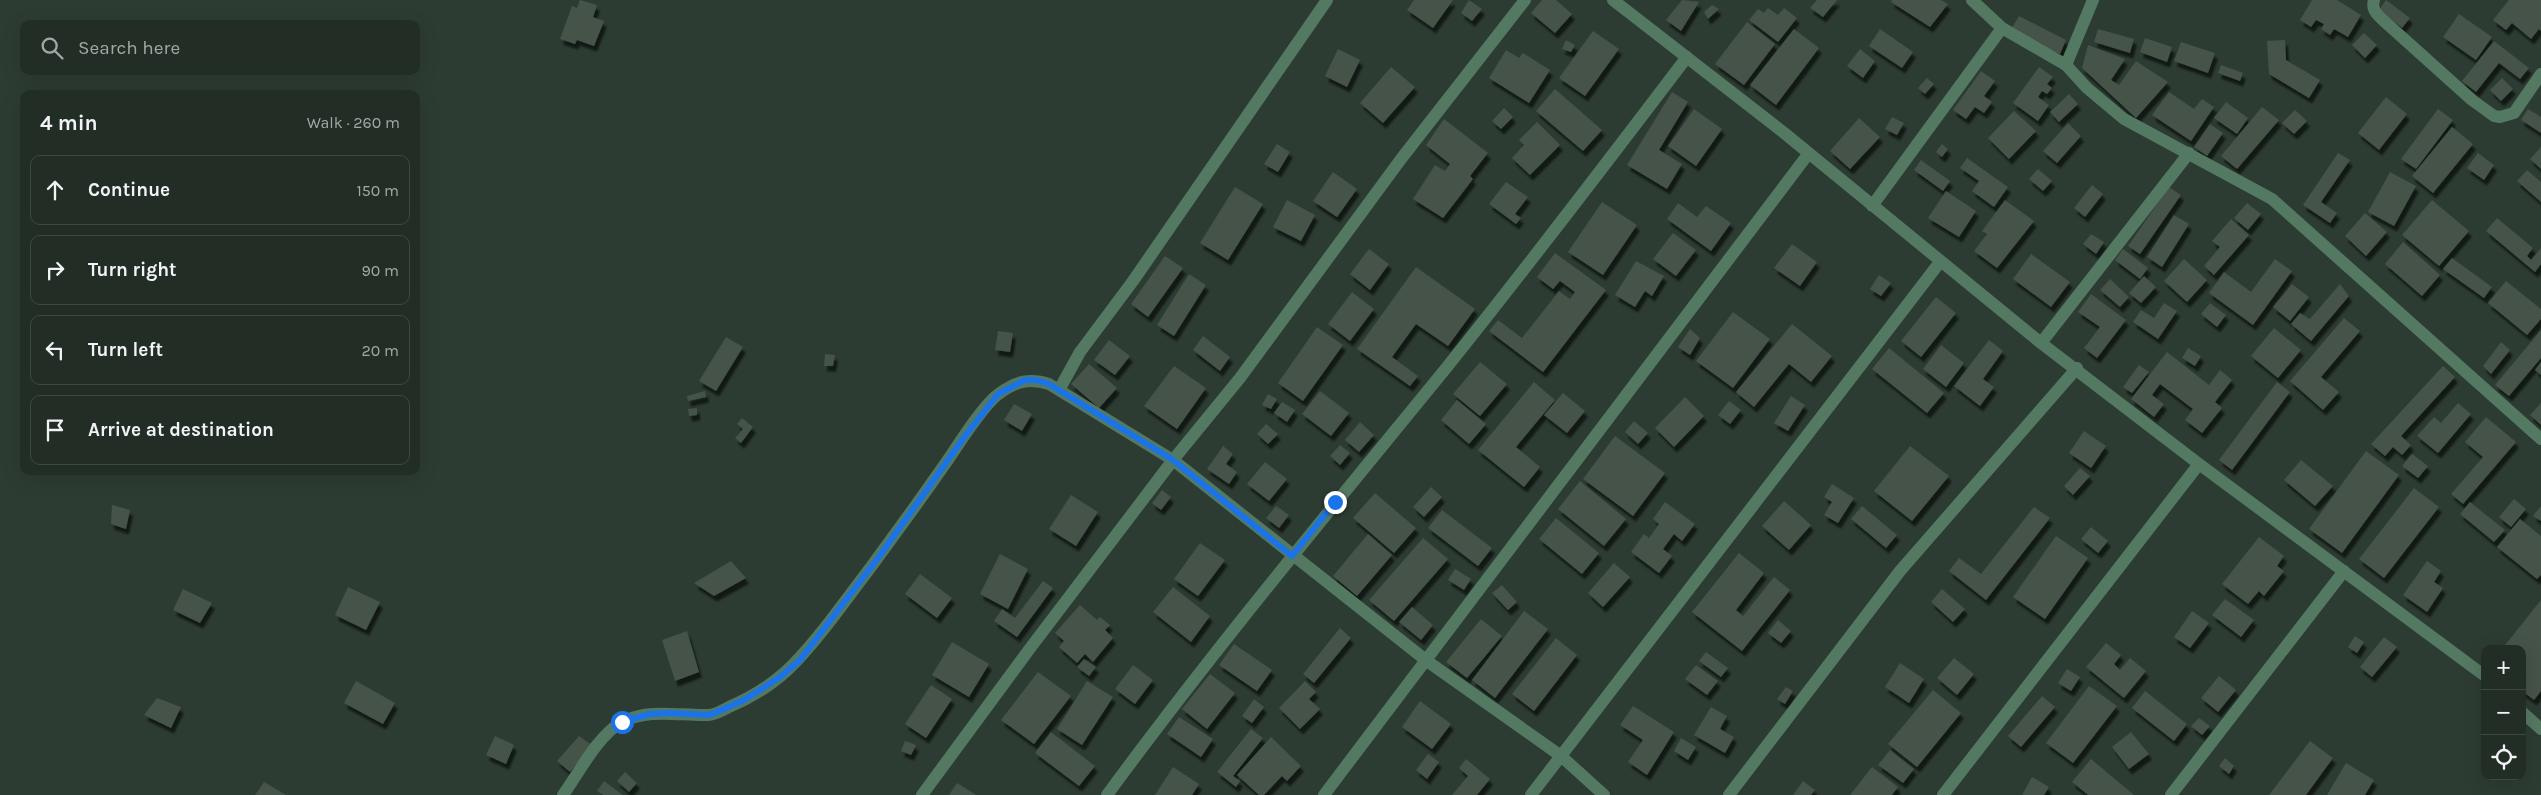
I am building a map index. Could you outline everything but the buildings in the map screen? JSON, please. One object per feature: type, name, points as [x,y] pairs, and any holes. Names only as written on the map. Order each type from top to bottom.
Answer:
[{"type":"street","points":[[1059,390],[1080,352],[1144,265],[1327,0]]},
{"type":"street","points":[[922,795],[1028,651],[1173,460],[1240,378],[1401,159],[1524,0]]},
{"type":"street","points":[[1613,0],[1809,153],[2041,343],[2077,368],[2199,464],[2481,673]]},
{"type":"street","points":[[1972,0],[2002,28],[2066,65],[2087,88],[2124,120],[2272,199],[2541,439]]},
{"type":"street","points":[[2066,65],[2093,0]]},
{"type":"street","points":[[2374,0],[2372,6],[2374,11],[2384,21],[2472,100],[2494,116],[2500,117],[2514,113],[2541,74]]},
{"type":"street","points":[[1872,206],[2002,28]]},
{"type":"street","points":[[1107,795],[1166,716],[1292,556],[1461,350],[1687,57]]},
{"type":"street","points":[[1324,795],[1809,153]]},
{"type":"street","points":[[2041,343],[2189,153]]},
{"type":"street","points":[[1531,795],[1940,262]]},
{"type":"street","points":[[1729,795],[1900,571],[2077,368]]},
{"type":"street","points":[[563,795],[605,736],[622,722],[650,714],[710,715],[744,700],[780,677],[800,660],[876,562],[998,394],[1013,385],[1036,380],[1049,384],[1173,460],[1426,661],[1561,756],[1604,795]]},
{"type":"street","points":[[1942,795],[2199,464]]},
{"type":"street","points":[[2170,795],[2344,571]]},
{"type":"street","points":[[2526,716],[2541,729]]},
{"type":"route","points":[[622,722],[650,714],[710,715],[744,700],[780,677],[800,660],[881,554],[965,436],[998,394],[1025,380],[1036,380],[1049,384],[1173,460],[1292,556],[1335,502]]}]
